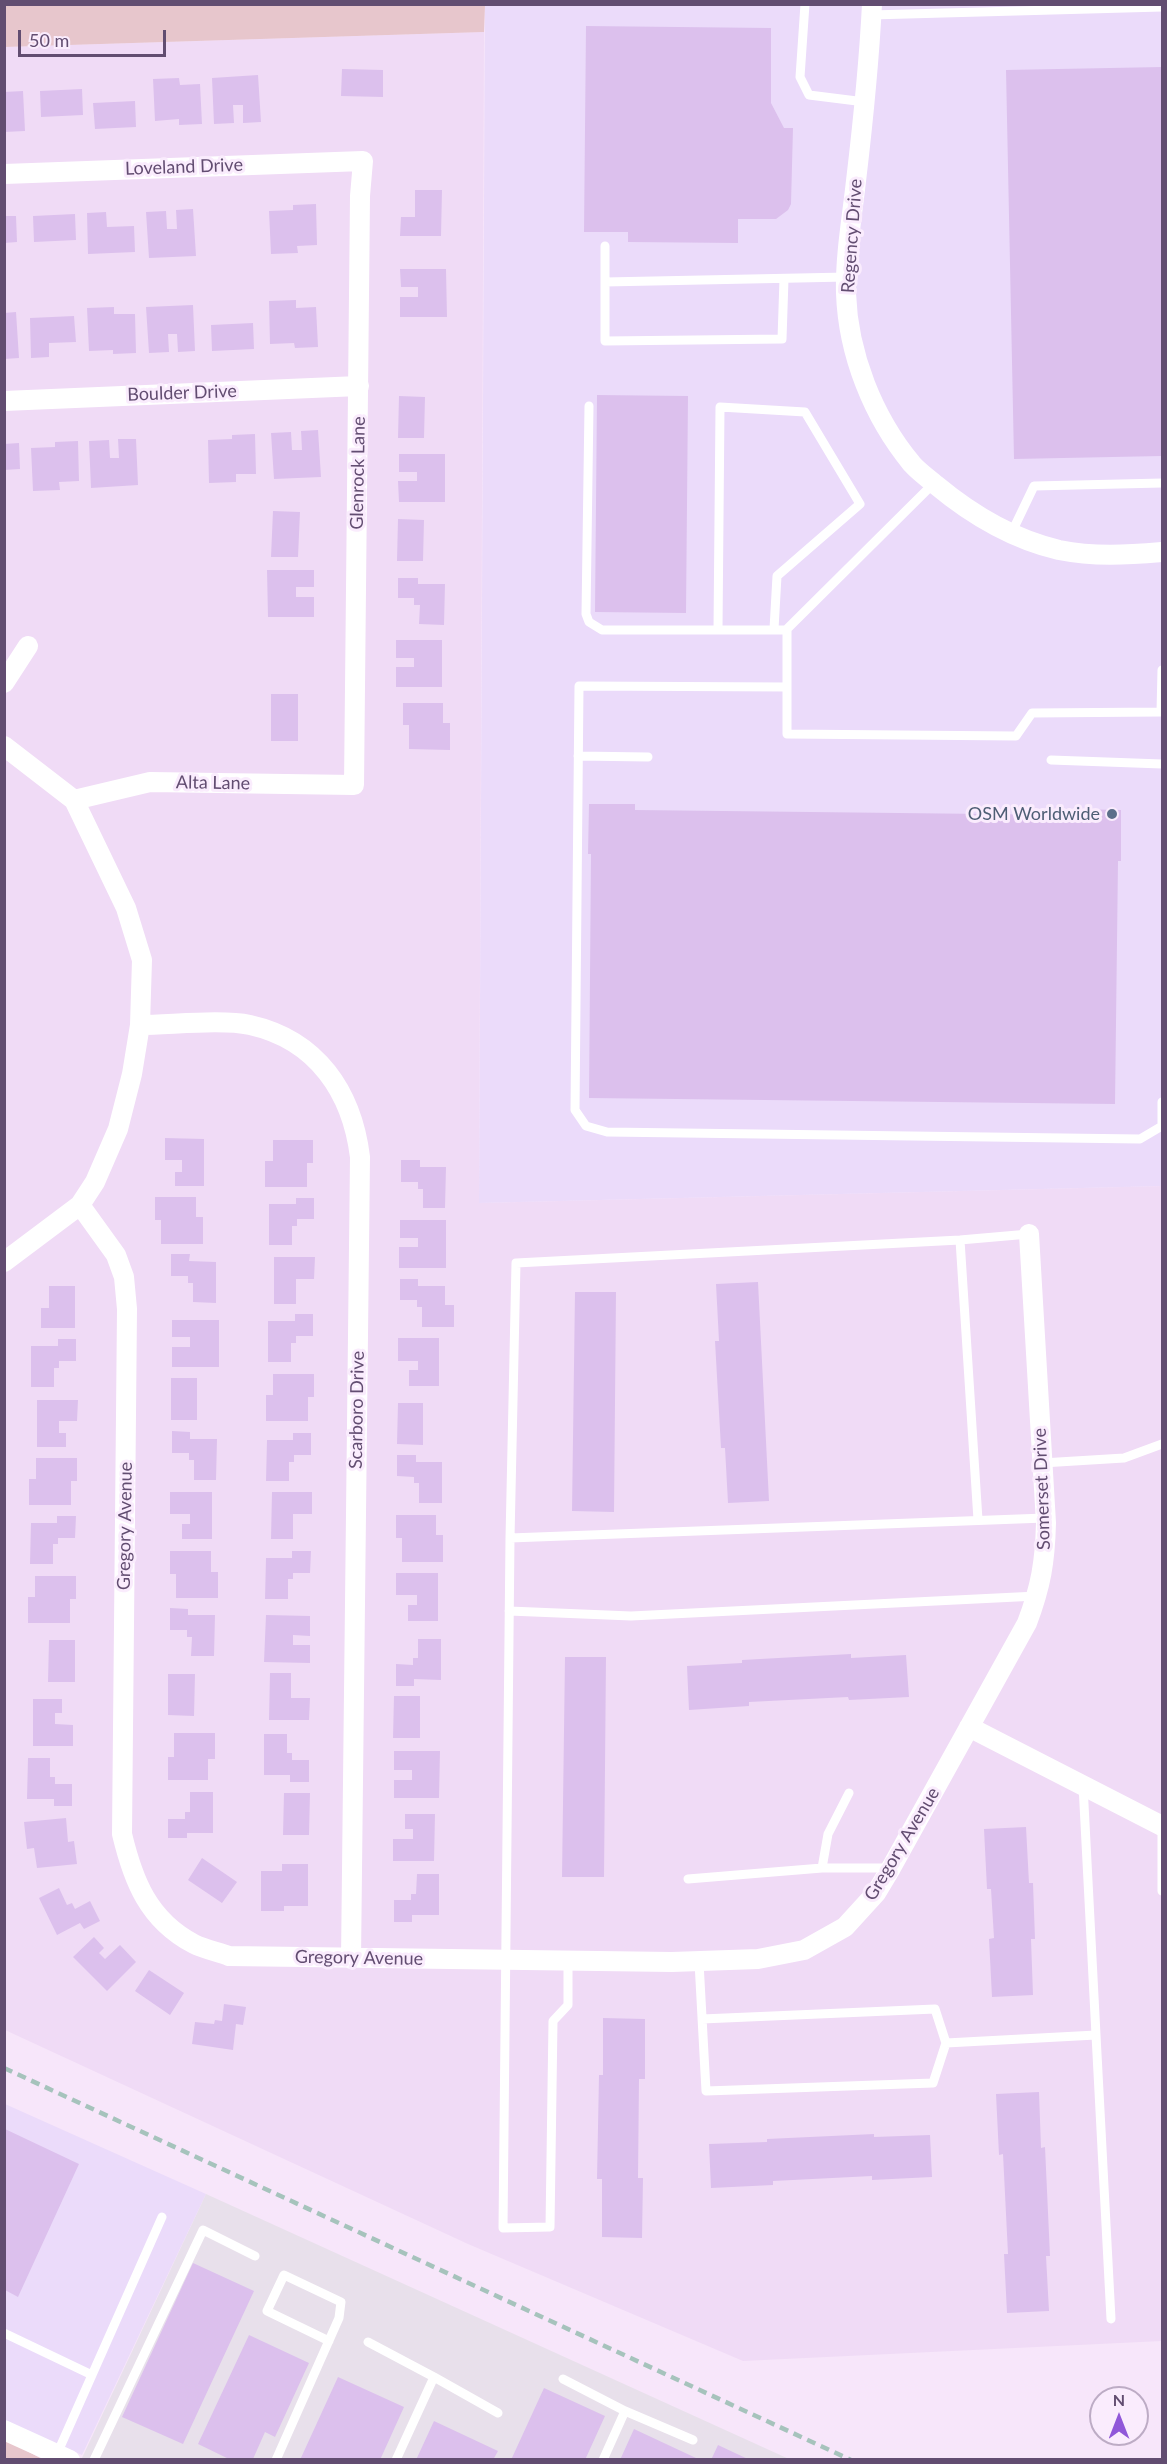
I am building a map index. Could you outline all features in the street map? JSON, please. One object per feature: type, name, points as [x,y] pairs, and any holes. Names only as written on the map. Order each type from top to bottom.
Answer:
[{"type":"street","name":"Regency Drive","points":[[871,10],[865,102],[846,295],[853,342],[870,395],[882,419],[913,465],[965,509],[1011,534],[1057,549],[1085,554],[1121,556],[1162,552]]},
{"type":"street","name":"Loveland Drive","points":[[4,174],[363,161]]},
{"type":"street","name":"Glenrock Lane","points":[[354,785],[360,196],[363,161]]},
{"type":"street","name":"Boulder Drive","points":[[4,401],[359,386]]},
{"type":"street","points":[[4,682],[28,646]]},
{"type":"street","points":[[4,746],[74,800],[126,908],[142,960],[140,1025],[132,1074],[118,1129],[95,1182],[80,1205],[4,1262]]},
{"type":"street","name":"Alta Lane","points":[[74,800],[150,782],[354,785]]},
{"type":"street","name":"Scarboro Drive","points":[[140,1025],[238,1024],[277,1034],[309,1052],[324,1067],[344,1096],[355,1126],[360,1156],[351,1959]]},
{"type":"street","name":"Gregory Avenue","points":[[80,1205],[116,1255],[124,1277],[128,1309],[122,1834],[130,1868],[139,1890],[162,1920],[180,1936],[196,1945],[229,1956],[351,1959],[699,1962],[758,1959],[804,1950],[845,1927],[876,1893],[969,1727]]},
{"type":"street","name":"Somerset Drive","points":[[969,1727],[1027,1623],[1038,1596],[1045,1560],[1045,1518],[1029,1234]]},
{"type":"street","points":[[969,1727],[1162,1826]]},
{"type":"street","points":[[4,2430],[63,2457]]},
{"type":"lane","points":[[805,4],[800,77],[809,95],[865,102]]},
{"type":"lane","points":[[871,10],[1162,7]]},
{"type":"lane","points":[[605,246],[605,341],[782,339],[784,279]]},
{"type":"lane","points":[[605,282],[847,278]]},
{"type":"lane","points":[[589,406],[586,614],[589,622],[602,630],[787,629],[934,483]]},
{"type":"lane","points":[[718,628],[720,407],[805,412],[861,504],[777,576],[774,629]]},
{"type":"lane","points":[[1011,534],[1034,486],[1162,483]]},
{"type":"lane","points":[[787,629],[787,734],[1016,736],[1032,712],[1162,715],[1162,670]]},
{"type":"lane","points":[[787,687],[579,686],[575,1110],[586,1126],[607,1132],[1140,1139],[1162,1126],[1162,1102]]},
{"type":"lane","points":[[578,756],[648,757]]},
{"type":"lane","points":[[1051,760],[1162,764]]},
{"type":"lane","points":[[568,1961],[568,2005],[553,2021],[550,2228],[503,2228],[509,1611],[516,1263],[960,1240],[1029,1234]]},
{"type":"lane","points":[[960,1240],[978,1520]]},
{"type":"lane","points":[[1042,1463],[1124,1458],[1162,1444]]},
{"type":"lane","points":[[510,1538],[1045,1518]]},
{"type":"lane","points":[[509,1611],[631,1616],[1038,1596]]},
{"type":"lane","points":[[1083,1785],[1111,2319]]},
{"type":"lane","points":[[822,1868],[828,1834],[849,1793]]},
{"type":"lane","points":[[1162,1826],[1162,1891]]},
{"type":"lane","points":[[688,1879],[822,1868],[891,1868]]},
{"type":"lane","points":[[699,1962],[702,2019],[706,2091],[933,2083],[946,2043],[935,2009],[702,2019]]},
{"type":"lane","points":[[946,2043],[1096,2035]]},
{"type":"lane","points":[[63,2457],[92,2375],[162,2217]]},
{"type":"lane","points":[[94,2460],[203,2230],[255,2256]]},
{"type":"lane","points":[[276,2460],[329,2341],[339,2318],[341,2302],[285,2275],[267,2312],[329,2341]]},
{"type":"lane","points":[[4,2333],[92,2375]]},
{"type":"lane","points":[[368,2342],[498,2413]]},
{"type":"lane","points":[[396,2460],[434,2377]]},
{"type":"lane","points":[[563,2379],[625,2411],[693,2440]]},
{"type":"lane","points":[[603,2460],[625,2411]]},
{"type":"shaded area","points":[[4,5],[485,5],[484,32],[5,47]]},
{"type":"shaded area","points":[[485,5],[1162,5],[1162,1186],[479,1203]]},
{"type":"shaded area","points":[[484,32],[479,1203],[1162,1186],[1162,2341],[743,2361],[468,2244],[5,2030],[5,47]]},
{"type":"shaded area","points":[[5,2104],[206,2194],[82,2455],[5,2421]]},
{"type":"shaded area","points":[[206,2194],[789,2459],[81,2460]]},
{"type":"shaded area","points":[[5,2439],[42,2459],[5,2459]]},
{"type":"building","points":[[586,26],[771,28],[771,103],[784,128],[793,128],[791,204],[788,210],[776,219],[738,219],[738,243],[628,242],[628,232],[584,232]]},
{"type":"building","points":[[1162,67],[1162,456],[1014,459],[1006,70]]},
{"type":"building","points":[[342,69],[383,70],[383,97],[341,96]]},
{"type":"building","points":[[258,75],[261,122],[243,123],[243,105],[233,105],[234,123],[214,124],[212,78]]},
{"type":"building","points":[[179,78],[180,85],[200,84],[202,124],[179,125],[179,119],[155,121],[153,79]]},
{"type":"building","points":[[82,89],[83,115],[41,117],[40,91]]},
{"type":"building","points":[[23,91],[25,131],[4,132],[4,92]]},
{"type":"building","points":[[135,101],[136,127],[95,129],[93,103]]},
{"type":"building","points":[[415,190],[442,190],[441,236],[400,236],[401,217],[415,217]]},
{"type":"building","points":[[316,204],[317,245],[297,246],[298,253],[271,254],[269,211],[293,210],[293,205]]},
{"type":"building","points":[[193,209],[196,256],[149,258],[146,212],[166,211],[167,229],[177,229],[176,210]]},
{"type":"building","points":[[106,212],[107,227],[134,226],[135,252],[88,254],[87,213]]},
{"type":"building","points":[[75,214],[76,240],[34,242],[33,216]]},
{"type":"building","points":[[4,216],[16,216],[17,242],[4,243]]},
{"type":"building","points":[[400,269],[446,269],[447,317],[400,317],[400,297],[418,297],[418,287],[401,287]]},
{"type":"building","points":[[296,300],[296,308],[316,307],[318,347],[295,348],[294,343],[270,344],[269,301]]},
{"type":"building","points":[[193,305],[195,351],[178,352],[177,334],[168,334],[169,352],[149,353],[146,307]]},
{"type":"building","points":[[114,307],[114,314],[135,314],[136,353],[113,354],[113,350],[89,351],[87,308]]},
{"type":"building","points":[[16,312],[19,358],[4,359],[4,313]]},
{"type":"building","points":[[74,316],[76,342],[49,343],[49,357],[31,358],[30,318]]},
{"type":"building","points":[[253,323],[254,349],[212,351],[211,325]]},
{"type":"building","points":[[597,395],[688,396],[686,613],[595,612]]},
{"type":"building","points":[[399,396],[425,397],[424,438],[398,438]]},
{"type":"building","points":[[318,430],[321,477],[274,479],[271,433],[291,432],[292,450],[302,450],[301,431]]},
{"type":"building","points":[[255,434],[256,474],[236,474],[236,482],[209,483],[208,440],[232,439],[232,435]]},
{"type":"building","points":[[118,439],[136,439],[138,485],[91,488],[89,441],[109,440],[110,458],[119,458]]},
{"type":"building","points":[[78,441],[79,481],[59,482],[60,490],[33,491],[31,448],[55,447],[55,442]]},
{"type":"building","points":[[19,443],[20,469],[4,470],[4,444]]},
{"type":"building","points":[[399,454],[445,454],[445,502],[399,502],[398,481],[417,481],[417,472],[399,472]]},
{"type":"building","points":[[273,511],[300,512],[298,557],[271,557]]},
{"type":"building","points":[[398,519],[424,520],[423,561],[397,561]]},
{"type":"building","points":[[267,570],[314,570],[314,587],[296,587],[296,597],[314,597],[314,617],[268,617]]},
{"type":"building","points":[[398,578],[418,578],[418,584],[445,584],[444,625],[419,624],[420,605],[414,605],[414,598],[398,598]]},
{"type":"building","points":[[396,640],[442,640],[442,687],[396,687],[396,667],[414,667],[414,658],[396,658]]},
{"type":"building","points":[[271,694],[298,694],[298,741],[271,741]]},
{"type":"building","points":[[403,703],[443,703],[443,723],[450,723],[450,750],[409,749],[409,725],[403,725]]},
{"type":"building","points":[[589,804],[635,804],[635,810],[1074,815],[1074,809],[1121,810],[1121,861],[1118,861],[1115,1104],[589,1098],[591,854],[588,854]]},
{"type":"building","points":[[165,1138],[204,1139],[204,1186],[175,1186],[175,1172],[182,1172],[182,1160],[165,1160]]},
{"type":"building","points":[[273,1140],[313,1140],[313,1163],[307,1163],[307,1187],[265,1187],[265,1161],[273,1161]]},
{"type":"building","points":[[401,1160],[420,1160],[420,1167],[446,1167],[445,1208],[423,1208],[423,1189],[418,1189],[418,1182],[401,1182]]},
{"type":"building","points":[[155,1197],[196,1197],[196,1217],[203,1217],[203,1244],[161,1244],[161,1220],[155,1220]]},
{"type":"building","points":[[296,1198],[314,1198],[314,1219],[297,1219],[297,1226],[292,1226],[292,1245],[269,1245],[269,1204],[296,1204]]},
{"type":"building","points":[[400,1220],[446,1220],[446,1268],[399,1268],[399,1247],[418,1247],[418,1238],[400,1238]]},
{"type":"building","points":[[171,1254],[190,1254],[189,1261],[216,1262],[216,1303],[193,1302],[193,1283],[188,1283],[188,1276],[171,1276]]},
{"type":"building","points":[[274,1257],[315,1257],[314,1279],[296,1279],[296,1304],[274,1304]]},
{"type":"building","points":[[400,1279],[418,1279],[418,1286],[445,1286],[445,1305],[454,1305],[454,1327],[422,1327],[422,1307],[417,1307],[417,1300],[400,1300]]},
{"type":"building","points":[[758,1282],[769,1501],[728,1503],[725,1448],[721,1448],[715,1341],[719,1341],[716,1284]]},
{"type":"building","points":[[49,1286],[75,1286],[75,1328],[41,1328],[41,1308],[49,1308]]},
{"type":"building","points":[[575,1292],[616,1292],[614,1512],[572,1511]]},
{"type":"building","points":[[295,1314],[313,1314],[313,1336],[296,1336],[296,1343],[291,1343],[291,1362],[268,1362],[268,1321],[295,1321]]},
{"type":"building","points":[[172,1320],[219,1320],[219,1367],[172,1367],[172,1347],[190,1347],[190,1337],[172,1337]]},
{"type":"building","points":[[398,1338],[439,1338],[439,1386],[409,1386],[409,1370],[418,1370],[418,1361],[398,1361]]},
{"type":"building","points":[[58,1339],[76,1339],[76,1361],[59,1361],[59,1368],[54,1368],[54,1387],[31,1387],[31,1346],[58,1346]]},
{"type":"building","points":[[273,1374],[314,1374],[314,1397],[308,1397],[308,1421],[266,1421],[266,1395],[273,1395]]},
{"type":"building","points":[[171,1378],[197,1378],[197,1420],[171,1420]]},
{"type":"building","points":[[37,1400],[78,1400],[77,1421],[59,1421],[59,1433],[66,1433],[66,1447],[37,1447]]},
{"type":"building","points":[[398,1403],[423,1403],[423,1445],[397,1444]]},
{"type":"building","points":[[172,1431],[190,1432],[190,1439],[217,1439],[216,1480],[194,1480],[194,1460],[189,1460],[189,1453],[172,1453]]},
{"type":"building","points":[[293,1433],[311,1433],[311,1455],[294,1455],[294,1462],[289,1462],[289,1481],[266,1481],[267,1440],[293,1440]]},
{"type":"building","points":[[397,1455],[416,1455],[416,1462],[442,1462],[442,1503],[419,1503],[419,1483],[414,1483],[414,1477],[397,1476]]},
{"type":"building","points":[[36,1458],[77,1458],[77,1481],[71,1481],[71,1505],[29,1505],[29,1479],[36,1479]]},
{"type":"building","points":[[170,1492],[212,1492],[212,1539],[182,1539],[182,1524],[190,1524],[190,1514],[170,1514]]},
{"type":"building","points":[[272,1492],[312,1492],[312,1514],[293,1514],[293,1539],[271,1539]]},
{"type":"building","points":[[396,1515],[436,1515],[436,1535],[443,1535],[443,1562],[402,1562],[402,1538],[396,1538]]},
{"type":"building","points":[[57,1516],[76,1516],[75,1538],[58,1538],[58,1544],[53,1544],[53,1564],[30,1564],[31,1523],[57,1523]]},
{"type":"building","points":[[170,1551],[211,1551],[211,1572],[218,1572],[218,1598],[176,1598],[176,1574],[170,1574]]},
{"type":"building","points":[[292,1551],[311,1551],[310,1573],[293,1573],[293,1579],[288,1579],[288,1599],[265,1599],[266,1558],[292,1558]]},
{"type":"building","points":[[396,1573],[438,1573],[438,1621],[408,1621],[408,1605],[417,1605],[417,1595],[396,1595]]},
{"type":"building","points":[[35,1576],[76,1576],[76,1599],[70,1599],[70,1623],[28,1623],[28,1597],[35,1597]]},
{"type":"building","points":[[170,1608],[188,1609],[188,1615],[215,1615],[214,1656],[191,1656],[192,1637],[187,1637],[187,1630],[170,1630]]},
{"type":"building","points":[[266,1615],[310,1616],[310,1636],[293,1635],[293,1645],[310,1645],[310,1663],[264,1662]]},
{"type":"building","points":[[418,1639],[441,1639],[441,1680],[414,1679],[414,1686],[396,1686],[396,1664],[413,1665],[413,1658],[418,1658]]},
{"type":"building","points":[[49,1640],[75,1640],[75,1682],[48,1682]]},
{"type":"building","points":[[851,1654],[851,1658],[906,1655],[909,1697],[849,1700],[848,1697],[749,1702],[749,1706],[689,1710],[687,1666],[742,1663],[742,1660]]},
{"type":"building","points":[[565,1657],[606,1657],[604,1877],[562,1877]]},
{"type":"building","points":[[270,1673],[291,1673],[291,1698],[310,1698],[309,1720],[269,1720]]},
{"type":"building","points":[[168,1674],[195,1674],[194,1716],[168,1715]]},
{"type":"building","points":[[394,1696],[420,1696],[420,1738],[393,1738]]},
{"type":"building","points":[[33,1699],[62,1699],[62,1713],[55,1713],[55,1724],[73,1725],[73,1746],[33,1746]]},
{"type":"building","points":[[174,1733],[215,1733],[215,1759],[208,1759],[208,1780],[168,1780],[168,1757],[174,1757]]},
{"type":"building","points":[[264,1734],[287,1734],[287,1753],[292,1753],[292,1760],[309,1760],[309,1782],[290,1782],[290,1775],[264,1775]]},
{"type":"building","points":[[394,1751],[440,1751],[439,1798],[394,1798],[394,1780],[412,1780],[412,1770],[394,1770]]},
{"type":"building","points":[[28,1758],[50,1758],[50,1777],[55,1777],[55,1784],[72,1784],[72,1806],[54,1806],[54,1799],[27,1799]]},
{"type":"building","points":[[190,1792],[213,1792],[213,1833],[187,1833],[187,1838],[168,1838],[168,1819],[185,1819],[185,1812],[190,1812]]},
{"type":"building","points":[[284,1793],[310,1793],[309,1835],[283,1835]]},
{"type":"building","points":[[405,1814],[435,1814],[434,1861],[393,1861],[393,1839],[413,1839],[413,1829],[405,1829]]},
{"type":"building","points":[[66,1818],[68,1842],[74,1841],[77,1864],[37,1868],[34,1848],[27,1849],[24,1822]]},
{"type":"building","points":[[1026,1827],[1029,1883],[1033,1883],[1035,1939],[1031,1939],[1033,1995],[992,1997],[989,1939],[994,1938],[991,1889],[987,1889],[984,1829]]},
{"type":"building","points":[[202,1858],[237,1882],[222,1903],[188,1880]]},
{"type":"building","points":[[282,1864],[308,1864],[308,1906],[284,1906],[284,1911],[261,1911],[261,1871],[282,1871]]},
{"type":"building","points":[[417,1874],[439,1874],[439,1915],[412,1915],[412,1922],[394,1922],[394,1900],[411,1900],[411,1894],[416,1894]]},
{"type":"building","points":[[59,1888],[67,1905],[72,1903],[75,1909],[90,1901],[100,1921],[84,1929],[80,1923],[57,1935],[39,1898]]},
{"type":"building","points":[[94,1937],[104,1948],[99,1953],[105,1959],[120,1945],[136,1962],[107,1991],[73,1957]]},
{"type":"building","points":[[149,1970],[184,1993],[170,2015],[135,1991]]},
{"type":"building","points":[[224,2004],[246,2007],[243,2025],[236,2024],[233,2050],[192,2044],[195,2022],[214,2024],[215,2020],[222,2021]]},
{"type":"building","points":[[603,2018],[645,2019],[645,2079],[639,2079],[638,2178],[643,2178],[642,2238],[602,2237],[602,2179],[597,2179],[599,2075],[603,2075]]},
{"type":"building","points":[[1039,2092],[1041,2148],[1045,2147],[1050,2256],[1046,2256],[1049,2311],[1007,2313],[1004,2254],[1008,2254],[1003,2154],[999,2155],[996,2094]]},
{"type":"building","points":[[5,2129],[79,2164],[18,2297],[5,2290]]},
{"type":"building","points":[[874,2134],[874,2137],[930,2135],[932,2177],[872,2180],[872,2176],[773,2181],[773,2185],[711,2188],[709,2144]]},
{"type":"building","points":[[193,2263],[254,2291],[183,2444],[122,2417]]},
{"type":"building","points":[[249,2335],[309,2363],[275,2437],[265,2432],[253,2459],[231,2460],[198,2444]]},
{"type":"building","points":[[338,2377],[404,2407],[380,2460],[300,2460]]},
{"type":"building","points":[[544,2388],[605,2416],[585,2460],[511,2460]]},
{"type":"building","points":[[434,2421],[498,2451],[493,2460],[416,2460]]},
{"type":"building","points":[[634,2429],[696,2458],[695,2460],[620,2460]]},
{"type":"building","points":[[718,2445],[750,2460],[711,2460]]},
{"type":"railway","points":[[4,2068],[851,2460]]},
{"type":"place","name":"OSM Worldwide","points":[[1112,814]]}]
